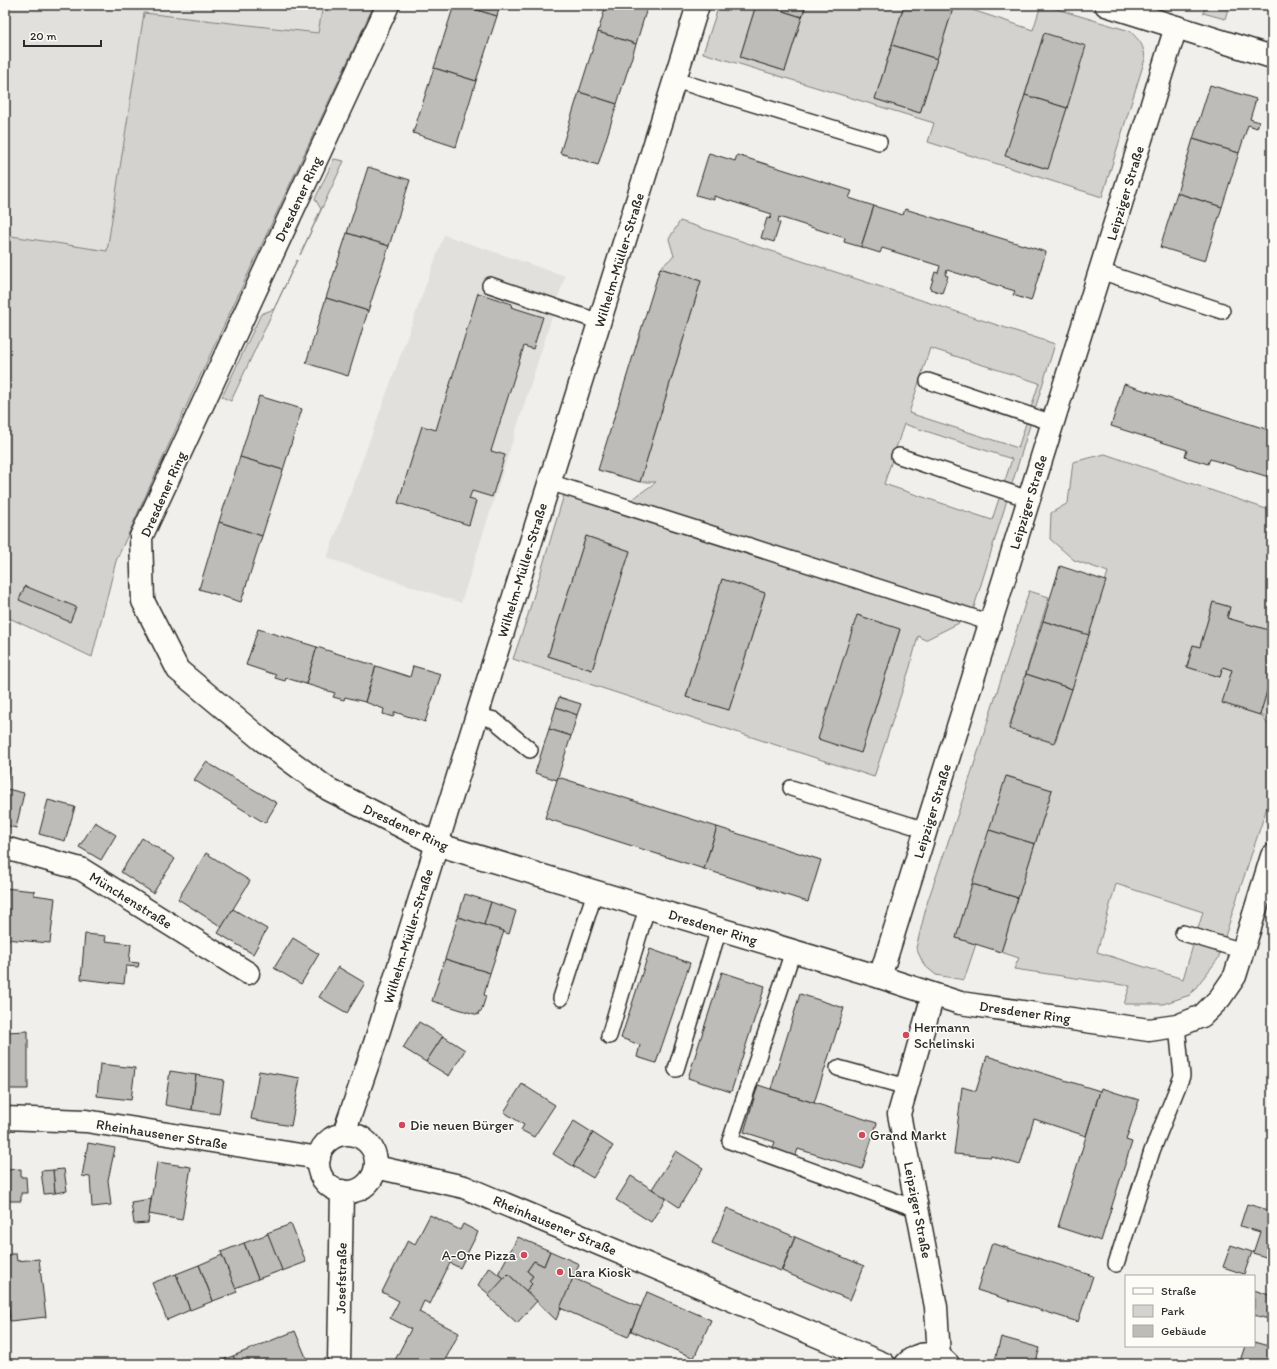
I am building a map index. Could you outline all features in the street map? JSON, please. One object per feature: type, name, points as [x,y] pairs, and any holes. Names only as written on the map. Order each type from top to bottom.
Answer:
[{"type":"street","name":"Dresdener Ring","points":[[388,5],[141,538],[143,601],[178,670],[262,740],[328,789],[436,844],[880,977],[960,1003],[1150,1030],[1177,1026],[1202,1016],[1220,998],[1236,976],[1272,856]]},
{"type":"street","name":"Wilhelm-Müller-Straße","points":[[344,1134],[375,1043],[698,5]]},
{"type":"street","points":[[1106,5],[1272,57]]},
{"type":"street","name":"Leipziger Straße","points":[[880,977],[1176,27]]},
{"type":"street","name":"Münchenstraße","points":[[5,848],[81,869],[248,973]]},
{"type":"street","name":"Leipziger Straße","points":[[933,995],[899,1114],[936,1307],[943,1360]]},
{"type":"street","name":"Rheinhausener Straße","points":[[5,1118],[86,1122],[319,1158]]},
{"type":"street","points":[[344,1134],[353,1134],[369,1142],[374,1150],[376,1158],[376,1167],[368,1184],[352,1192],[342,1191],[329,1185],[324,1179],[318,1166],[321,1149],[335,1136],[344,1134]]},
{"type":"street","name":"Rheinhausener Straße","points":[[376,1167],[464,1186],[884,1364]]},
{"type":"street","name":"Josefstraße","points":[[339,1364],[342,1191]]},
{"type":"street","points":[[906,1364],[912,1358],[921,1354],[930,1354],[943,1360]]},
{"type":"lane","points":[[674,80],[879,142]]},
{"type":"lane","points":[[1100,271],[1222,311]]},
{"type":"lane","points":[[490,285],[600,322]]},
{"type":"lane","points":[[928,381],[1053,423]]},
{"type":"lane","points":[[899,456],[1030,499]]},
{"type":"lane","points":[[549,482],[991,623]]},
{"type":"lane","points":[[476,715],[494,720],[530,750]]},
{"type":"lane","points":[[791,788],[926,830]]},
{"type":"lane","points":[[561,998],[595,892]]},
{"type":"lane","points":[[609,1036],[647,908]]},
{"type":"lane","points":[[676,1069],[719,929]]},
{"type":"lane","points":[[1182,933],[1243,951]]},
{"type":"lane","points":[[793,951],[730,1141],[917,1209]]},
{"type":"lane","points":[[1116,1264],[1152,1151],[1182,1076],[1177,1026]]},
{"type":"lane","points":[[838,1068],[907,1087]]},
{"type":"shaded area","points":[[5,5],[323,5],[319,33],[144,13],[107,252],[5,235]]},
{"type":"shaded area","points":[[444,235],[565,276],[461,603],[327,558]]},
{"type":"green space","points":[[323,5],[374,5],[195,387],[116,561],[92,657],[5,616],[5,235],[107,251],[144,13],[318,33]]},
{"type":"green space","points":[[719,5],[756,5],[740,57],[785,71],[806,5],[904,5],[875,99],[920,113],[954,5],[963,5],[963,7],[1033,30],[1041,5],[1043,5],[1130,31],[1141,44],[1144,50],[1145,59],[1102,197],[928,142],[934,123],[703,53]],"holes":[[[1044,33],[1067,108],[1047,169],[1006,156]]]},
{"type":"green space","points":[[1206,5],[1229,5],[1225,19],[1203,13]]},
{"type":"green space","points":[[334,159],[344,161],[300,255],[321,209],[315,199]]},
{"type":"green space","points":[[680,221],[1055,344],[971,617],[925,640],[918,636],[910,667],[874,777],[513,659],[527,618],[566,488],[627,503],[656,482],[640,482],[701,281],[660,268],[674,256],[669,239]],"holes":[[[930,348],[1039,383],[1018,448],[909,413]],[[904,424],[1012,459],[992,520],[884,484]],[[586,536],[630,551],[592,670],[548,656]],[[722,579],[765,593],[729,710],[686,697]],[[858,615],[900,630],[861,753]]]},
{"type":"green space","points":[[297,260],[231,401],[222,397],[261,314],[274,309]]},
{"type":"green space","points":[[1105,454],[1272,511],[1272,631],[1227,618],[1230,607],[1213,602],[1200,647],[1193,645],[1187,667],[1220,677],[1223,667],[1232,670],[1223,703],[1260,715],[1272,674],[1272,720],[1261,715],[1272,730],[1272,792],[1218,959],[1190,995],[1163,1004],[1124,1004],[1130,986],[1014,969],[1019,958],[1001,952],[1052,790],[1007,776],[956,938],[976,944],[964,980],[936,975],[924,965],[916,948],[928,900],[965,793],[1029,591],[1049,597],[1009,728],[1055,743],[1108,572],[1074,560],[1050,539],[1051,513],[1068,503],[1073,462]],"holes":[[[1116,884],[1203,912],[1183,979],[1097,952]]]},
{"type":"building","points":[[454,5],[461,5],[497,16],[476,81],[434,68]]},
{"type":"building","points":[[461,5],[500,5],[497,16]]},
{"type":"building","points":[[606,5],[648,5],[636,44],[598,32]]},
{"type":"building","points":[[756,5],[764,5],[802,17],[785,71],[740,57]]},
{"type":"building","points":[[764,5],[806,5],[802,17]]},
{"type":"building","points":[[904,5],[954,5],[937,59],[892,45]]},
{"type":"building","points":[[598,32],[636,44],[617,104],[579,92]]},
{"type":"building","points":[[1044,33],[1086,46],[1067,108],[1025,95]]},
{"type":"building","points":[[892,45],[937,59],[920,113],[875,99]]},
{"type":"building","points":[[434,68],[476,81],[456,147],[413,133]]},
{"type":"building","points":[[1210,85],[1256,99],[1250,119],[1259,122],[1257,128],[1248,125],[1239,153],[1193,139]]},
{"type":"building","points":[[579,92],[617,104],[598,165],[560,153]]},
{"type":"building","points":[[1025,95],[1067,108],[1048,169],[1005,156]]},
{"type":"building","points":[[1193,139],[1239,153],[1222,207],[1177,193]]},
{"type":"building","points":[[709,153],[735,161],[737,155],[852,191],[849,198],[874,206],[861,247],[844,242],[845,238],[779,217],[778,222],[780,223],[774,242],[761,238],[767,218],[770,219],[772,214],[714,196],[714,200],[696,195]]},
{"type":"building","points":[[368,167],[410,180],[389,246],[347,233]]},
{"type":"building","points":[[1177,193],[1222,207],[1205,261],[1160,247]]},
{"type":"building","points":[[874,206],[903,215],[905,209],[1046,252],[1031,301],[1013,295],[1015,291],[947,270],[945,275],[948,276],[942,293],[930,289],[935,272],[938,273],[940,266],[882,248],[880,253],[861,247]]},
{"type":"building","points":[[347,233],[389,246],[368,311],[326,298]]},
{"type":"building","points":[[660,268],[701,281],[640,482],[598,470]]},
{"type":"building","points":[[478,293],[512,304],[511,307],[543,317],[533,349],[524,346],[491,451],[505,455],[492,497],[472,491],[469,499],[476,501],[469,525],[398,503],[422,426],[436,430]]},
{"type":"building","points":[[326,298],[368,311],[348,376],[306,363]]},
{"type":"building","points":[[1124,384],[1272,431],[1272,478],[1210,459],[1208,464],[1185,457],[1187,450],[1111,426]]},
{"type":"building","points":[[259,396],[302,409],[283,470],[240,457]]},
{"type":"building","points":[[240,457],[283,470],[262,536],[219,522]]},
{"type":"building","points":[[219,522],[262,536],[241,602],[199,589]]},
{"type":"building","points":[[586,536],[630,551],[592,670],[548,656]]},
{"type":"building","points":[[1060,566],[1106,581],[1089,635],[1043,621]]},
{"type":"building","points":[[722,579],[765,593],[729,710],[686,697]]},
{"type":"building","points":[[25,586],[76,607],[70,622],[19,600]]},
{"type":"building","points":[[1213,602],[1230,607],[1227,618],[1272,631],[1272,674],[1260,715],[1222,703],[1232,670],[1223,667],[1220,677],[1187,667],[1193,645],[1200,647]]},
{"type":"building","points":[[857,615],[900,629],[861,753],[818,739]]},
{"type":"building","points":[[1043,621],[1089,635],[1072,689],[1026,674]]},
{"type":"building","points":[[258,629],[317,647],[306,684],[286,678],[285,681],[275,678],[276,675],[246,665]]},
{"type":"building","points":[[317,647],[376,666],[365,702],[345,697],[344,700],[333,697],[335,693],[306,684]]},
{"type":"building","points":[[376,666],[410,677],[413,666],[441,674],[425,722],[395,712],[393,717],[383,714],[384,709],[365,702]]},
{"type":"building","points":[[1026,674],[1072,689],[1054,743],[1009,729]]},
{"type":"building","points":[[559,697],[581,704],[577,715],[556,707]]},
{"type":"building","points":[[556,707],[577,715],[571,736],[549,729]]},
{"type":"building","points":[[549,729],[571,736],[557,780],[535,773]]},
{"type":"building","points":[[5,756],[10,757],[7,789],[24,793],[16,828],[5,825]]},
{"type":"building","points":[[206,762],[277,803],[265,823],[194,780]]},
{"type":"building","points":[[1006,776],[1052,790],[1035,844],[989,830]]},
{"type":"building","points":[[558,777],[717,827],[704,869],[545,818]]},
{"type":"building","points":[[48,800],[75,807],[65,841],[39,834]]},
{"type":"building","points":[[95,822],[116,835],[101,860],[79,847]]},
{"type":"building","points":[[717,827],[821,860],[808,902],[704,869]]},
{"type":"building","points":[[989,830],[1035,844],[1018,898],[972,884]]},
{"type":"building","points":[[142,838],[175,859],[153,893],[121,872]]},
{"type":"building","points":[[206,853],[250,881],[222,927],[178,899]]},
{"type":"building","points":[[972,884],[1018,898],[1001,952],[956,938]]},
{"type":"building","points":[[5,888],[34,891],[34,895],[55,898],[50,943],[5,939]]},
{"type":"building","points":[[465,894],[491,902],[484,925],[458,917]]},
{"type":"building","points":[[491,902],[516,911],[509,934],[484,925]]},
{"type":"building","points":[[233,909],[267,929],[253,954],[218,933]]},
{"type":"building","points":[[458,917],[504,931],[490,973],[445,959]]},
{"type":"building","points":[[85,934],[106,936],[105,941],[131,944],[129,962],[139,963],[138,967],[126,966],[124,984],[81,979]]},
{"type":"building","points":[[293,938],[319,954],[301,984],[274,968]]},
{"type":"building","points":[[650,949],[690,963],[656,1063],[637,1057],[640,1045],[621,1038]]},
{"type":"building","points":[[445,959],[490,973],[484,995],[486,996],[481,1012],[479,1011],[478,1015],[432,1001]]},
{"type":"building","points":[[338,967],[365,983],[347,1013],[319,997]]},
{"type":"building","points":[[722,972],[765,986],[731,1092],[688,1078]]},
{"type":"building","points":[[800,994],[844,1008],[814,1103],[771,1089]]},
{"type":"building","points":[[419,1022],[443,1036],[426,1062],[403,1048]]},
{"type":"building","points":[[28,1031],[28,1089],[5,1089],[5,1032]]},
{"type":"building","points":[[443,1036],[465,1050],[449,1076],[426,1062]]},
{"type":"building","points":[[987,1056],[1100,1091],[1086,1136],[1034,1119],[1020,1165],[991,1156],[954,1154],[962,1087],[976,1091]]},
{"type":"building","points":[[100,1064],[135,1068],[131,1100],[97,1096]]},
{"type":"building","points":[[170,1071],[196,1075],[192,1110],[165,1105]]},
{"type":"building","points":[[259,1071],[300,1078],[291,1126],[251,1119]]},
{"type":"building","points":[[196,1075],[224,1080],[219,1114],[192,1110]]},
{"type":"building","points":[[522,1084],[555,1105],[534,1137],[521,1130],[524,1125],[504,1112]]},
{"type":"building","points":[[758,1085],[877,1123],[862,1169],[798,1149],[795,1157],[772,1150],[775,1142],[744,1132]]},
{"type":"building","points":[[1101,1088],[1139,1100],[1126,1140],[1132,1142],[1101,1241],[1058,1227]]},
{"type":"building","points":[[574,1121],[593,1133],[573,1166],[553,1154]]},
{"type":"building","points":[[593,1133],[613,1146],[593,1178],[573,1166]]},
{"type":"building","points":[[88,1143],[115,1148],[108,1180],[111,1205],[92,1207],[90,1177],[82,1176]]},
{"type":"building","points":[[676,1151],[703,1168],[679,1207],[652,1189]]},
{"type":"building","points":[[157,1162],[191,1167],[182,1220],[149,1214]]},
{"type":"building","points":[[21,1169],[21,1177],[26,1177],[27,1193],[21,1193],[21,1201],[5,1201],[5,1170]]},
{"type":"building","points":[[64,1169],[67,1191],[55,1193],[53,1170]]},
{"type":"building","points":[[53,1170],[55,1193],[44,1194],[41,1171]]},
{"type":"building","points":[[631,1176],[666,1198],[651,1222],[616,1200]]},
{"type":"building","points":[[151,1199],[148,1223],[134,1224],[131,1202]]},
{"type":"building","points":[[1247,1204],[1272,1211],[1272,1259],[1253,1253],[1260,1232],[1240,1226]]},
{"type":"building","points":[[727,1208],[795,1237],[781,1271],[712,1243]]},
{"type":"building","points":[[430,1215],[460,1230],[463,1224],[478,1232],[460,1268],[450,1263],[430,1304],[424,1301],[419,1312],[459,1333],[443,1364],[393,1364],[411,1329],[390,1318],[399,1301],[382,1292],[408,1240],[415,1244]]},
{"type":"building","points":[[291,1224],[306,1262],[282,1271],[267,1233]]},
{"type":"building","points":[[268,1234],[282,1270],[258,1279],[244,1243]]},
{"type":"building","points":[[518,1237],[550,1251],[544,1266],[534,1261],[527,1271],[533,1276],[529,1281],[532,1284],[526,1291],[508,1274],[504,1279],[498,1274]]},
{"type":"building","points":[[795,1237],[864,1266],[850,1300],[782,1271]]},
{"type":"building","points":[[244,1243],[258,1279],[235,1288],[221,1252]]},
{"type":"building","points":[[992,1243],[1093,1276],[1078,1322],[977,1290]]},
{"type":"building","points":[[1231,1245],[1252,1252],[1244,1274],[1223,1267]]},
{"type":"building","points":[[550,1251],[579,1264],[556,1320],[526,1291],[532,1284],[529,1281],[533,1276],[527,1271],[534,1261],[544,1266]]},
{"type":"building","points":[[10,1254],[16,1254],[17,1261],[39,1259],[46,1317],[10,1321],[7,1293],[5,1293],[5,1256],[10,1256]]},
{"type":"building","points":[[222,1255],[237,1292],[213,1301],[199,1265]]},
{"type":"building","points":[[199,1265],[213,1301],[190,1310],[176,1274]]},
{"type":"building","points":[[489,1267],[504,1279],[490,1295],[478,1285]]},
{"type":"building","points":[[176,1274],[190,1310],[167,1320],[152,1283]]},
{"type":"building","points":[[508,1274],[537,1301],[517,1323],[488,1296]]},
{"type":"building","points":[[573,1278],[641,1307],[628,1337],[560,1308]]},
{"type":"building","points":[[1255,1290],[1272,1296],[1272,1320],[1255,1315]]},
{"type":"building","points":[[647,1292],[711,1320],[694,1358],[631,1331]]},
{"type":"building","points":[[5,1293],[7,1293],[10,1317],[5,1318]]},
{"type":"building","points":[[295,1331],[308,1362],[302,1364],[237,1364],[233,1356]]},
{"type":"building","points":[[1001,1337],[1040,1348],[1035,1364],[994,1364]]},
{"type":"building","points":[[1255,1342],[1272,1347],[1272,1364],[1251,1364],[1240,1361],[1245,1347],[1255,1347]]},
{"type":"building","points":[[233,1356],[237,1364],[212,1364]]},
{"type":"place","name":"Hermann Schelinski","points":[[906,1035]]},
{"type":"place","name":"Die neuen Bürger","points":[[402,1125]]},
{"type":"place","name":"Grand Markt","points":[[862,1135]]},
{"type":"place","name":"A-One Pizza","points":[[524,1255]]},
{"type":"place","name":"Lara Kiosk","points":[[560,1272]]}]
